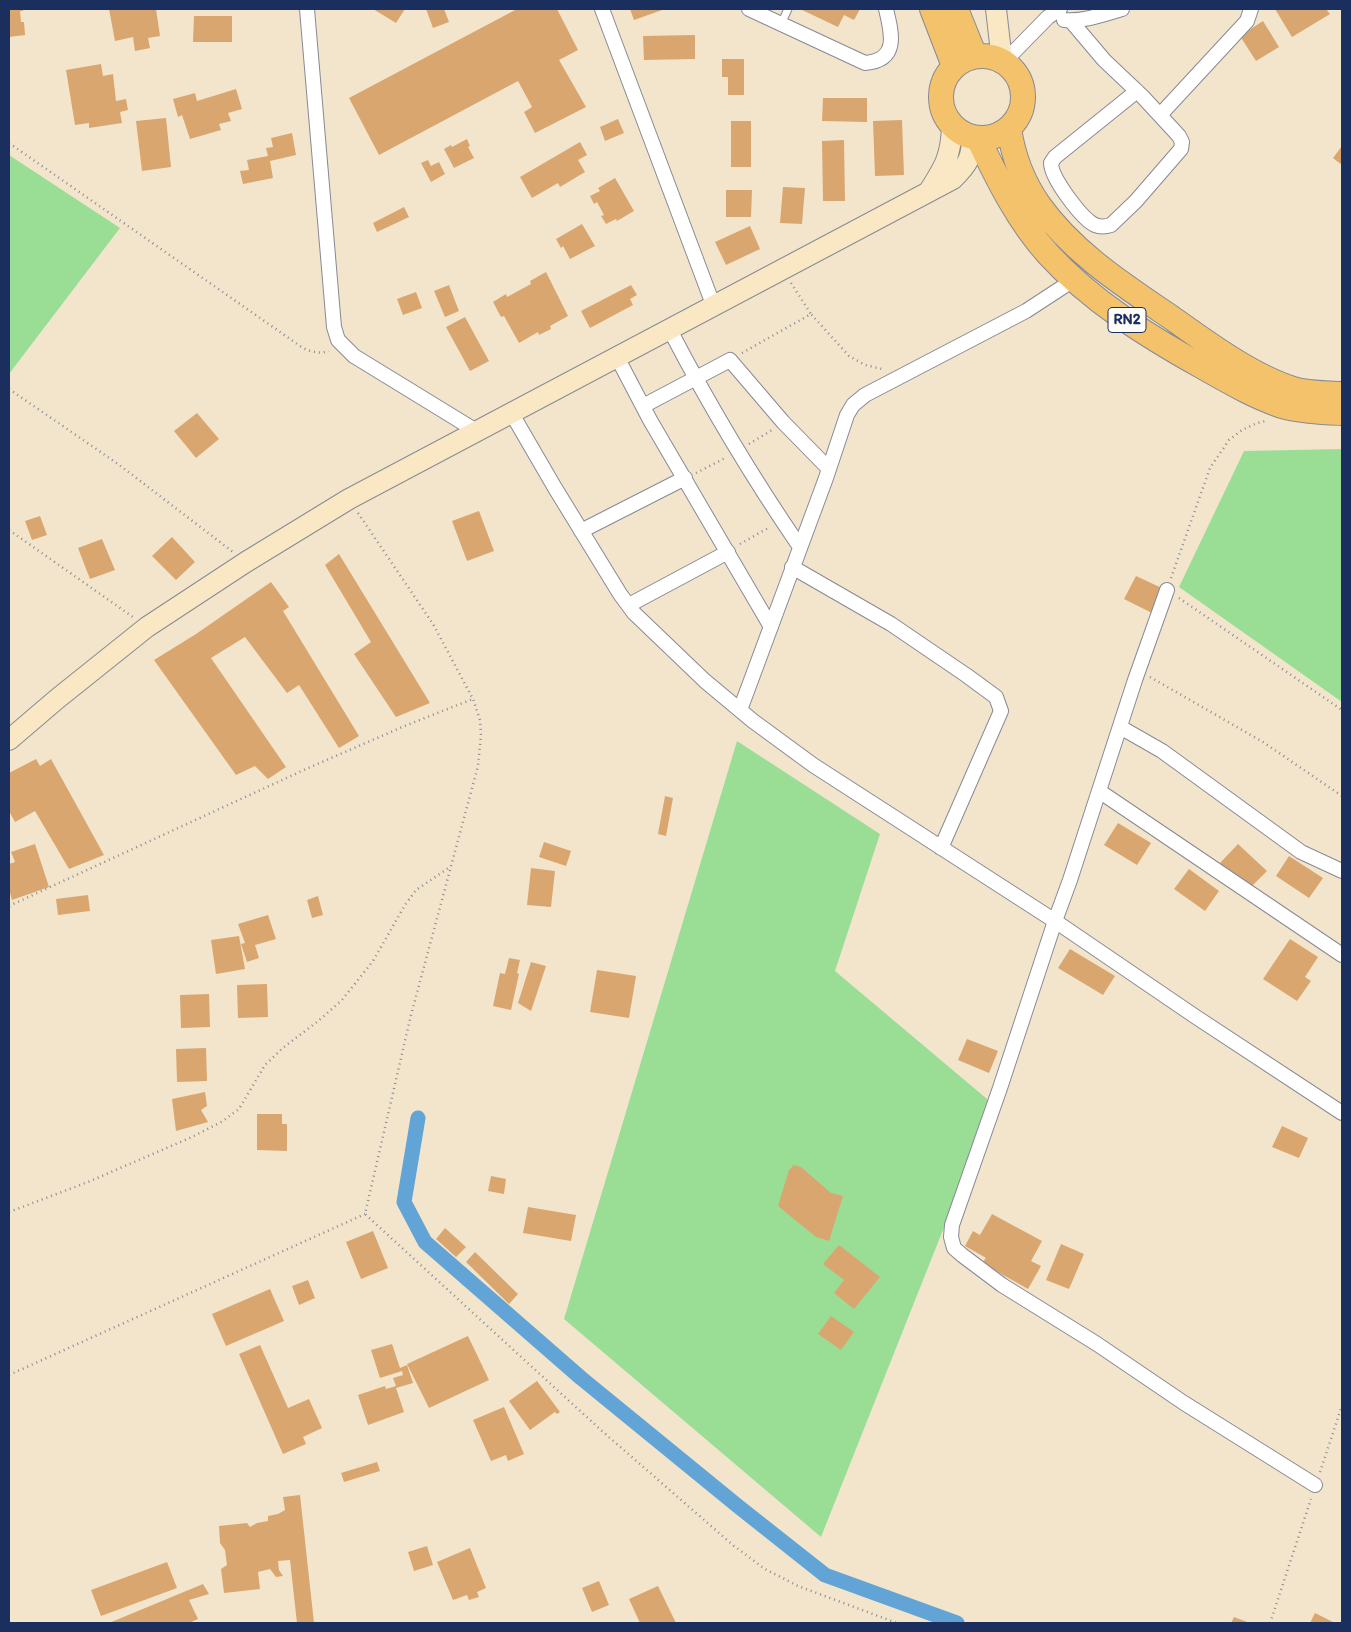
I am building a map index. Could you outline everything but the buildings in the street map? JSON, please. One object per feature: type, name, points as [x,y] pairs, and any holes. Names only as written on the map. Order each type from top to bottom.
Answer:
[{"type":"highway","points":[[932,9],[984,60],[1014,70],[1020,81],[1023,93],[1022,106],[1018,118],[1009,128],[989,138],[967,134]]},
{"type":"highway","points":[[956,9],[984,60]]},
{"type":"highway","name":"RN2","points":[[984,60],[944,79],[940,96],[943,112],[967,134],[992,167],[1025,223],[1048,254],[1106,306],[1165,346],[1249,393],[1281,405],[1320,412],[1342,413]]},
{"type":"highway","name":"RN2","points":[[1009,128],[1021,173],[1040,205],[1065,236],[1110,276],[1200,338],[1261,376],[1294,390],[1342,394]]},
{"type":"main road","points":[[984,60],[996,13]]},
{"type":"main road","points":[[9,740],[147,627],[246,562],[349,500],[928,192],[948,160],[952,144],[967,134]]},
{"type":"street","points":[[307,9],[334,326],[338,340],[354,356],[478,432]]},
{"type":"street","points":[[602,9],[714,307]]},
{"type":"street","points":[[749,9],[865,63],[876,62],[891,47],[892,32],[886,9]]},
{"type":"street","points":[[984,60],[1060,9]]},
{"type":"street","points":[[1048,17],[1071,20],[1122,9]]},
{"type":"street","points":[[1160,115],[1247,22],[1251,9]]},
{"type":"street","points":[[1071,20],[1104,60],[1137,91],[1160,115],[1182,142],[1181,149],[1136,201],[1111,225],[1105,227],[1097,226],[1071,201],[1054,175],[1051,163],[1055,157],[1137,91]]},
{"type":"street","points":[[740,710],[847,415],[853,405],[864,395],[1026,311],[1075,279]]},
{"type":"street","points":[[670,330],[738,451],[800,547]]},
{"type":"street","points":[[618,358],[643,406],[771,627]]},
{"type":"street","points":[[643,406],[730,360],[783,422],[829,469]]},
{"type":"street","points":[[512,414],[581,531],[634,613],[680,658],[740,710],[813,765],[1055,921],[1342,1113]]},
{"type":"street","points":[[581,531],[685,478]]},
{"type":"street","points":[[629,605],[728,552]]},
{"type":"street","points":[[792,568],[892,624],[996,697],[1000,711],[941,848]]},
{"type":"street","points":[[1167,590],[1000,1088],[952,1225],[951,1237],[954,1248],[1002,1285],[1098,1344],[1184,1403],[1315,1485]]},
{"type":"street","points":[[1120,727],[1162,751],[1301,852],[1342,871]]},
{"type":"street","points":[[1099,791],[1342,955]]},
{"type":"lane","points":[[781,24],[788,9]]},
{"type":"path","points":[[9,143],[303,348],[312,352],[323,352],[344,346]]},
{"type":"path","points":[[783,270],[810,314],[850,356],[865,365],[907,372]]},
{"type":"path","points":[[730,360],[810,314]]},
{"type":"path","points":[[9,388],[118,464],[246,562]]},
{"type":"path","points":[[1275,419],[1257,423],[1242,430],[1229,440],[1210,468],[1167,590],[1342,710]]},
{"type":"path","points":[[349,500],[433,624],[473,699],[480,720],[481,735],[478,766],[411,1015],[365,1214]]},
{"type":"path","points":[[728,552],[782,520]]},
{"type":"path","points":[[9,530],[147,627]]},
{"type":"path","points":[[1139,670],[1263,742],[1342,796]]},
{"type":"path","points":[[9,906],[340,754],[473,699]]},
{"type":"path","points":[[9,1212],[88,1182],[192,1138],[224,1121],[239,1109],[265,1065],[342,1000],[373,961],[405,905],[416,890],[451,866]]},
{"type":"path","points":[[9,1375],[365,1214]]},
{"type":"path","points":[[365,1214],[602,1431],[734,1546],[765,1569],[798,1586],[897,1623]]},
{"type":"path","points":[[1270,1623],[1342,1405]]},
{"type":"green space","points":[[9,155],[120,228],[9,374]]},
{"type":"green space","points":[[1342,449],[1342,702],[1179,587],[1244,451]]},
{"type":"green space","points":[[737,741],[880,834],[835,971],[993,1104],[821,1537],[564,1319]]},
{"type":"waterway","points":[[418,1118],[404,1202],[425,1242],[581,1378],[825,1575],[957,1623]]}]
